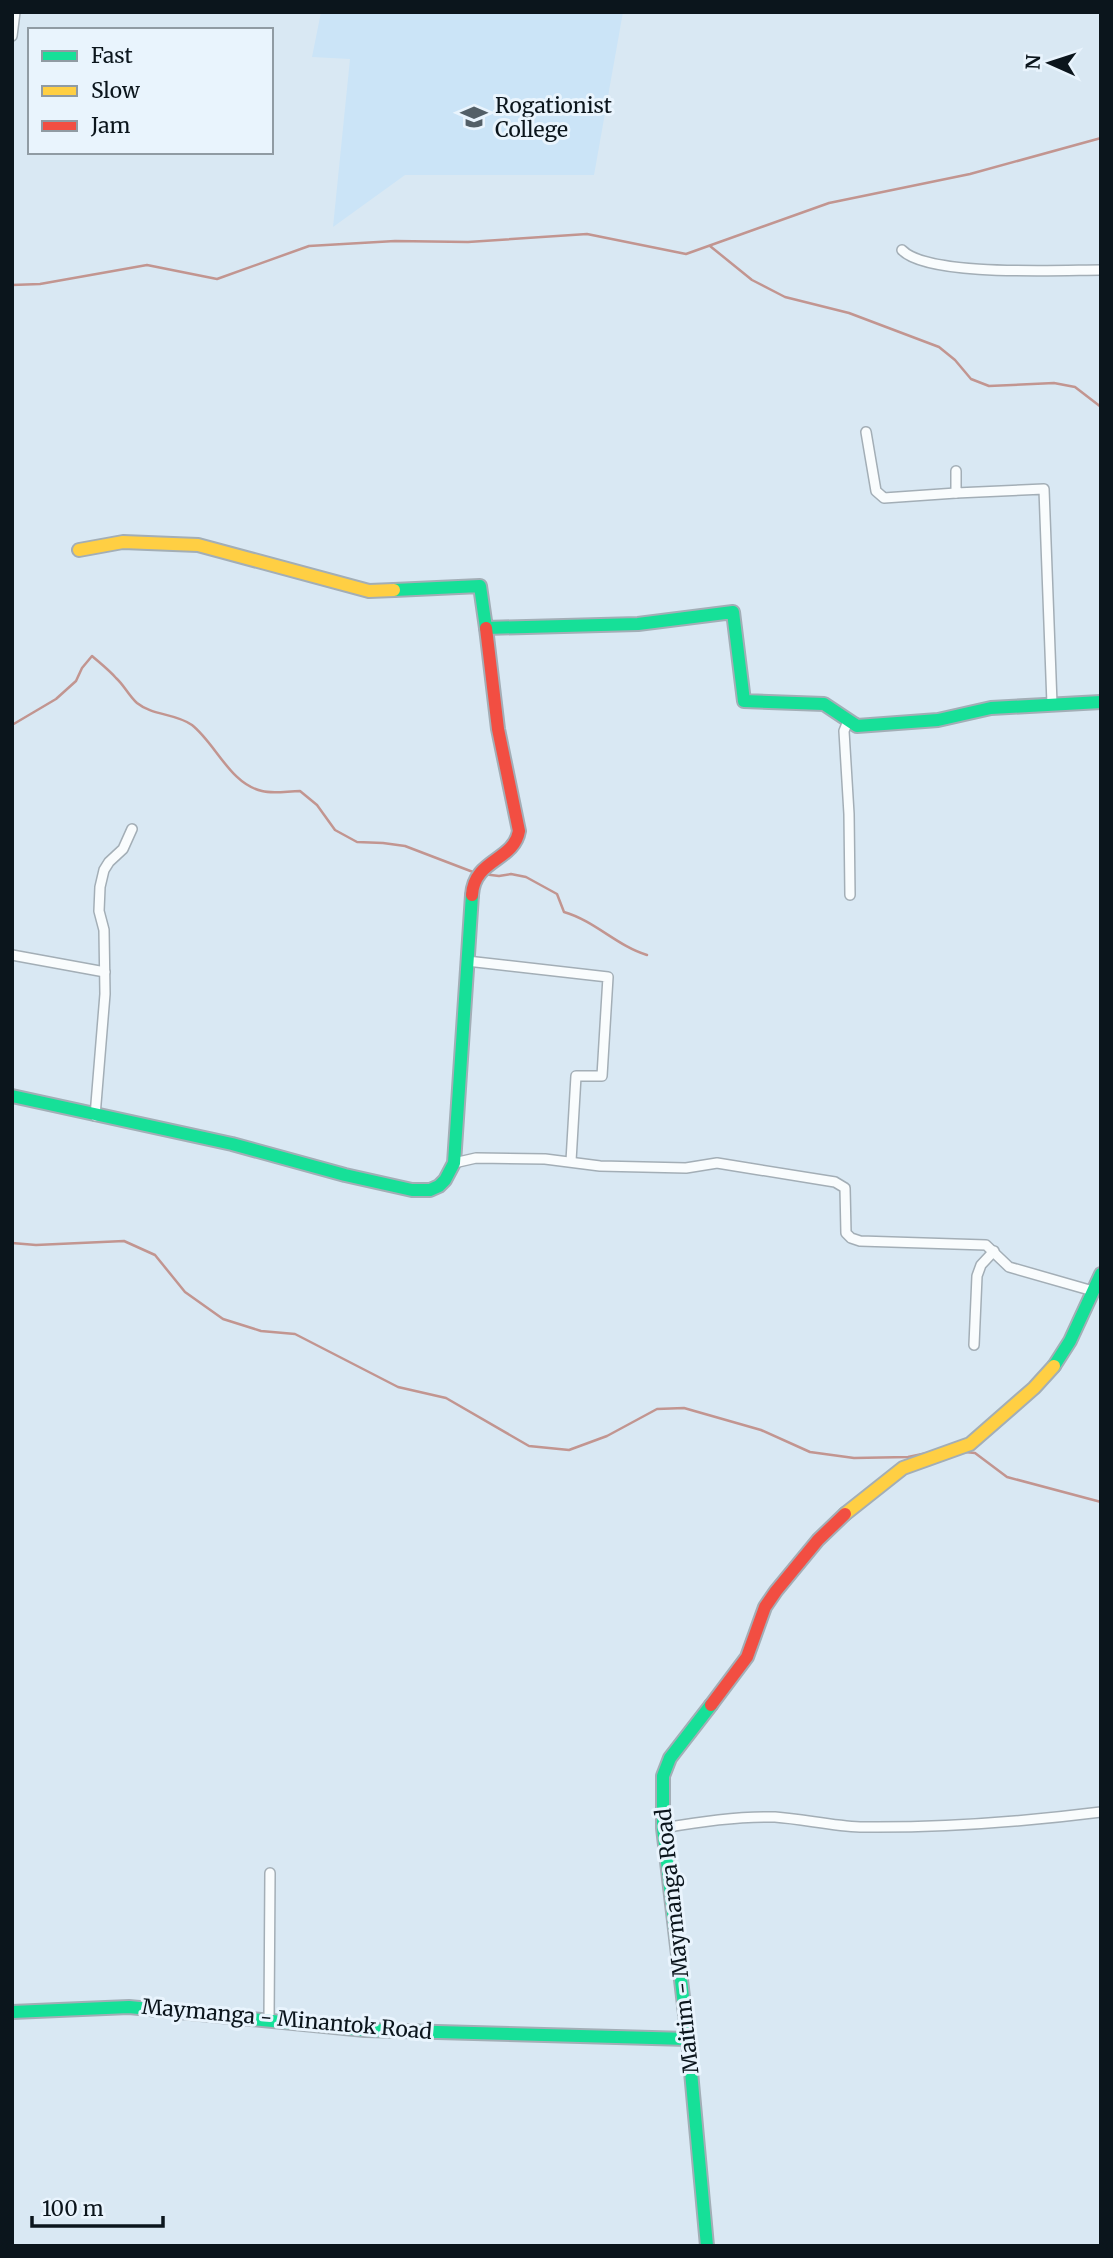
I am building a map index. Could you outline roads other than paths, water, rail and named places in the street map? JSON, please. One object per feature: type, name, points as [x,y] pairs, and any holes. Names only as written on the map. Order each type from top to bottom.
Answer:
[{"type":"street","points":[[12,36],[15,12]]},
{"type":"street","points":[[902,250],[912,258],[979,270],[1101,270]]},
{"type":"street","points":[[866,432],[876,491],[884,498],[1044,489],[1052,704]]},
{"type":"street","points":[[956,471],[956,493]]},
{"type":"street","points":[[12,1096],[232,1144],[317,1170],[410,1190],[430,1190],[440,1186],[454,1163],[472,889],[476,877],[488,864],[516,846],[519,831],[498,729],[480,586],[369,591],[198,545],[123,542],[79,550]]},
{"type":"street","points":[[486,628],[688,620],[733,612],[744,701],[824,704],[835,708],[857,726],[938,720],[991,708],[1101,702]]},
{"type":"street","points":[[848,721],[844,731],[850,895]]},
{"type":"street","points":[[95,1116],[105,995],[104,930],[99,911],[100,887],[104,870],[123,849],[132,829]]},
{"type":"street","points":[[12,955],[105,972]]},
{"type":"street","points":[[467,961],[608,976],[601,1076],[576,1076],[571,1161]]},
{"type":"street","points":[[454,1163],[486,1158],[571,1161],[600,1166],[686,1168],[717,1163],[835,1182],[845,1188],[846,1233],[851,1238],[860,1241],[980,1244],[990,1247],[1003,1264],[1009,1267],[1093,1291]]},
{"type":"street","points":[[974,1345],[979,1270],[994,1251]]},
{"type":"street","name":"Maitim - Maymanga Road","points":[[706,2246],[688,2039],[663,1828],[663,1776],[670,1758],[747,1657],[765,1608],[818,1540],[848,1511],[903,1468],[970,1444],[1034,1388],[1061,1357],[1101,1274]]},
{"type":"street","points":[[663,1828],[774,1817],[856,1826],[930,1827],[1101,1812]]},
{"type":"street","points":[[269,2019],[270,1873]]},
{"type":"street","name":"Maymanga - Minantok Road","points":[[12,2012],[129,2007],[365,2030],[688,2039]]},
{"type":"waterway","points":[[12,285],[40,284],[147,265],[217,279],[309,246],[395,241],[468,242],[587,234],[686,254],[829,203],[970,174],[1101,138]]},
{"type":"waterway","points":[[710,246],[752,280],[785,297],[849,313],[939,347],[955,360],[971,379],[989,386],[1054,383],[1075,387],[1101,407]]},
{"type":"waterway","points":[[12,725],[56,699],[76,681],[92,656],[119,681],[137,703],[192,725],[232,772],[251,787],[271,792],[300,791],[317,805],[335,830],[357,842],[405,846],[473,872]]},
{"type":"waterway","points":[[483,874],[526,877],[557,894],[564,912],[586,921],[626,946],[647,955]]},
{"type":"waterway","points":[[12,1243],[36,1245],[124,1241],[155,1255],[185,1292],[223,1319],[261,1331],[295,1334],[398,1387],[446,1398],[529,1446],[569,1450],[607,1436],[657,1409],[684,1408],[761,1430],[810,1452],[854,1458],[908,1457],[927,1453]]},
{"type":"waterway","points":[[965,1452],[975,1453],[1007,1477],[1101,1502]]},
{"type":"place","name":"Rogationist College","points":[[474,117]]}]
